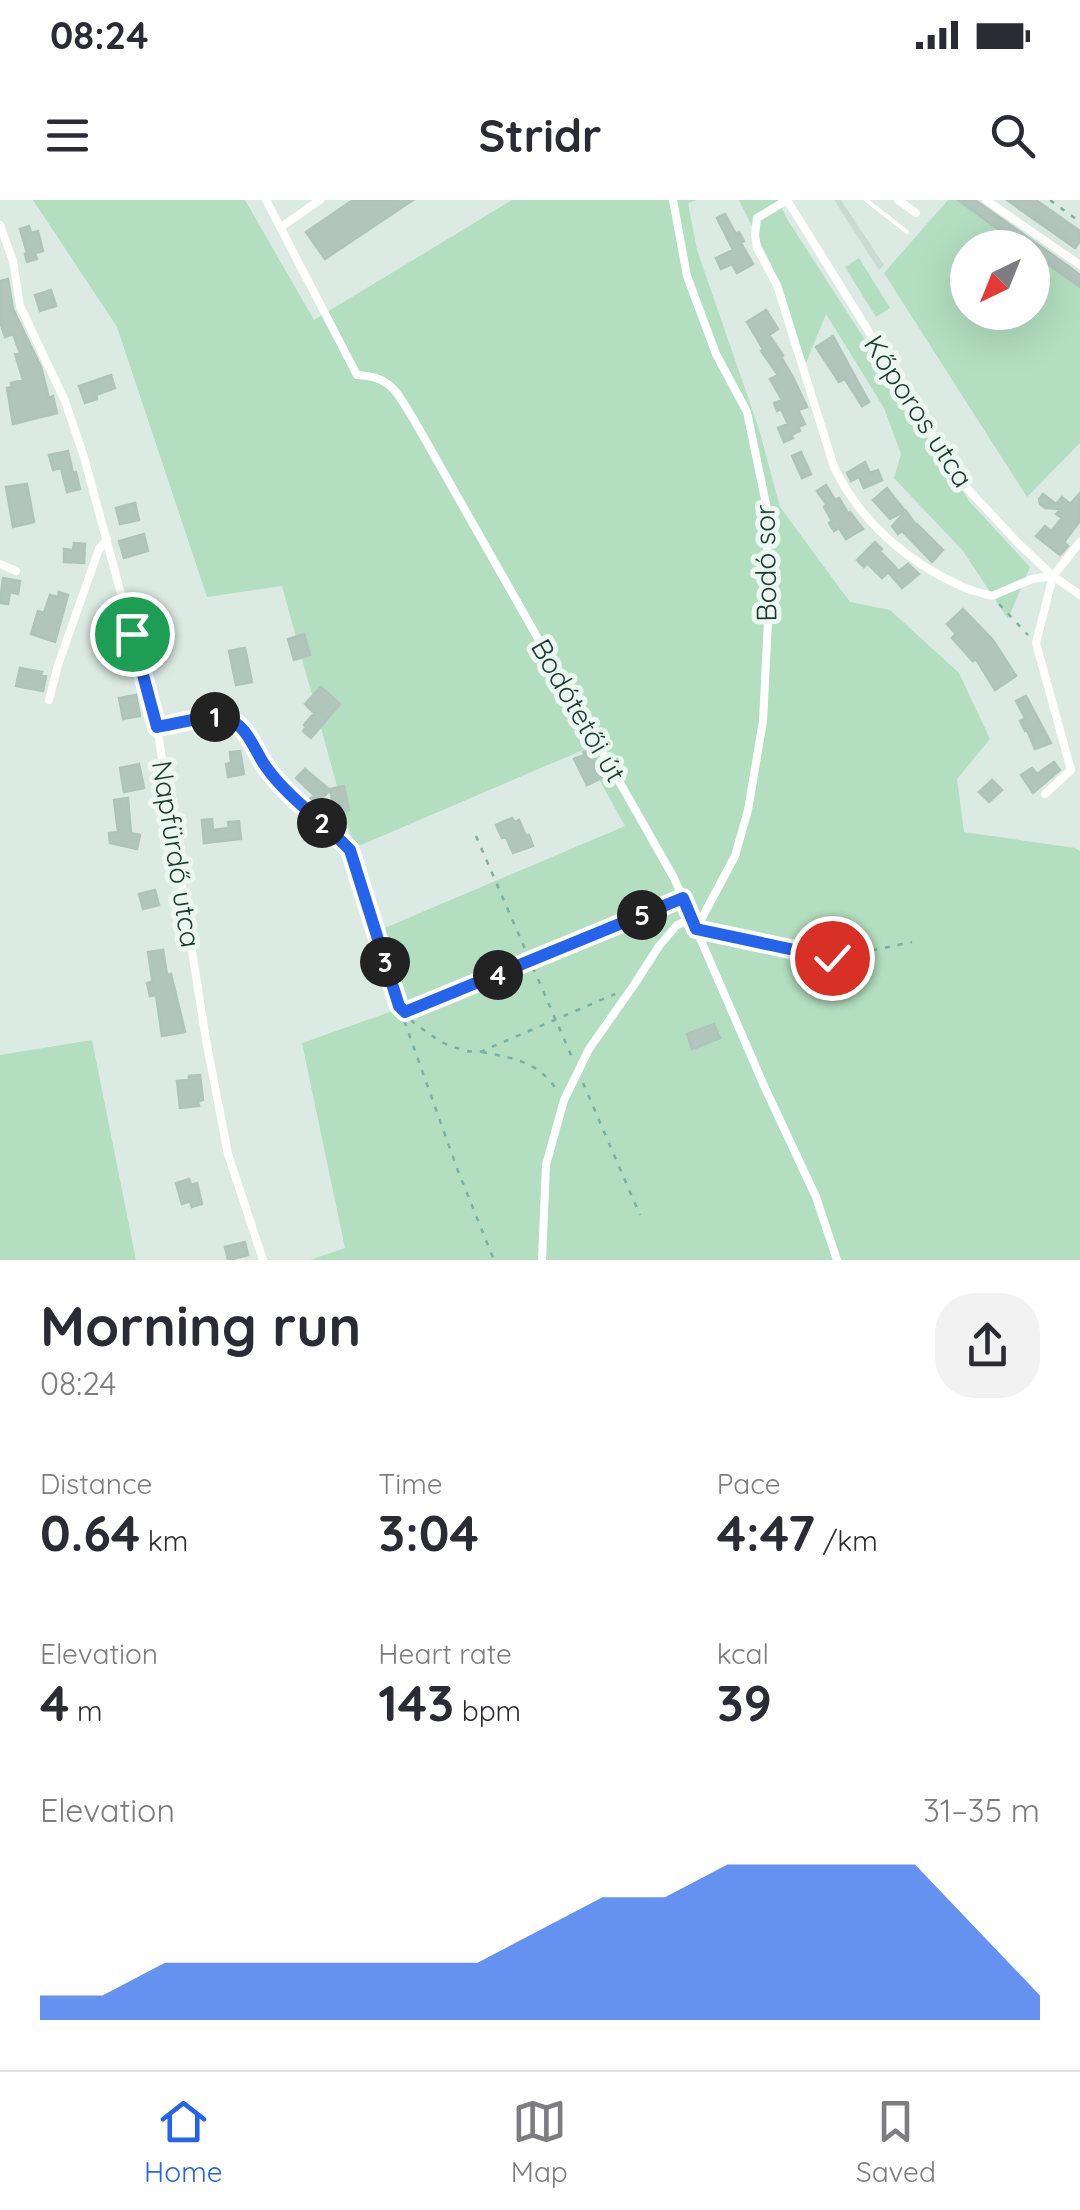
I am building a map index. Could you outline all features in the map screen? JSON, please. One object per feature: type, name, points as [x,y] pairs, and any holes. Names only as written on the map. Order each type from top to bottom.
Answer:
[{"type":"street","name":"Bodótetői út","points":[[266,200],[357,375],[385,380],[396,390],[674,878],[764,1088],[816,1197],[838,1260]]},
{"type":"street","points":[[281,227],[320,200]]},
{"type":"street","name":"Bodó sor","points":[[674,200],[687,276],[716,354],[747,412],[767,508],[768,620],[763,721],[748,810],[735,856],[696,929]]},
{"type":"street","name":"Kőporos utca","points":[[992,596],[962,587],[894,546],[845,490],[834,468],[778,285],[754,236],[758,218],[787,200],[964,486],[1054,576]]},
{"type":"street","points":[[898,200],[916,213]]},
{"type":"street","points":[[988,202],[1078,261]]},
{"type":"street","name":"Napfürdő utca","points":[[0,225],[13,262],[20,306],[65,401],[84,457],[157,727],[206,1040],[228,1154],[264,1260]]},
{"type":"street","points":[[49,700],[100,549],[107,540]]},
{"type":"street","points":[[1045,794],[1071,770],[1036,643],[1054,576],[1080,542]]},
{"type":"street","points":[[0,564],[16,571]]},
{"type":"street","points":[[992,596],[1032,579],[1054,576],[1080,595]]},
{"type":"street","points":[[157,727],[217,717],[233,720],[267,769],[350,850],[367,906]]},
{"type":"street","points":[[542,1260],[546,1165],[564,1100],[589,1049],[659,946],[676,926],[690,918]]},
{"type":"lane","points":[[866,200],[907,232]]},
{"type":"path","points":[[1050,200],[1079,224]]},
{"type":"path","points":[[992,596],[1036,643]]},
{"type":"path","points":[[476,836],[640,1215]]},
{"type":"path","points":[[405,1012],[683,898]]},
{"type":"path","points":[[367,906],[458,1171],[494,1260]]},
{"type":"path","points":[[696,929],[832,958],[912,942]]},
{"type":"path","points":[[480,1052],[634,986]]},
{"type":"path","points":[[399,1006],[440,1042],[465,1052],[526,1062],[542,1072],[564,1100]]},
{"type":"shaded area","points":[[834,200],[841,200],[884,265],[879,270]]},
{"type":"green space","points":[[33,200],[245,200],[314,320],[512,200],[697,200],[688,203],[697,250],[759,429],[780,507],[850,602],[890,610],[959,673],[990,739],[957,779],[964,832],[1080,851],[1080,1260],[310,1260],[345,1248],[302,1043],[407,1006],[380,930],[625,826],[583,750],[354,848],[282,586],[207,597],[117,327]]},
{"type":"green space","points":[[739,200],[778,200],[969,501],[1030,567],[1008,619],[963,551],[894,478],[901,454],[884,408],[826,314],[806,363],[771,264]]},
{"type":"green space","points":[[948,200],[967,200],[1008,230],[950,230],[950,330],[1050,330],[1050,260],[1080,282],[1080,443],[1027,497],[884,273]]},
{"type":"green space","points":[[859,258],[890,308],[876,317],[845,267]]},
{"type":"green space","points":[[92,1040],[136,1260],[0,1260],[0,1055]]},
{"type":"building","points":[[353,200],[413,200],[325,259],[306,232]]},
{"type":"building","points":[[958,200],[975,200],[1017,230],[999,230]]},
{"type":"building","points":[[1007,200],[1036,200],[1080,231],[1080,241],[1075,248]]},
{"type":"building","points":[[725,214],[736,234],[739,232],[753,264],[737,273],[732,264],[721,269],[716,258],[733,250],[717,218]]},
{"type":"building","points":[[29,226],[31,233],[38,231],[43,251],[35,253],[37,259],[27,262],[20,229]]},
{"type":"building","points":[[1050,253],[1080,275],[1080,287],[1050,265]]},
{"type":"building","points":[[8,279],[13,309],[41,367],[57,413],[13,424],[7,388],[23,380],[13,334],[5,337],[0,322],[0,281]]},
{"type":"building","points":[[51,290],[56,306],[40,311],[35,295]]},
{"type":"building","points":[[766,310],[778,329],[769,335],[783,355],[807,407],[798,410],[805,424],[784,442],[778,428],[788,424],[781,409],[777,411],[774,403],[782,400],[770,379],[778,375],[747,322]]},
{"type":"building","points":[[833,336],[869,402],[862,406],[845,379],[839,382],[816,347]]},
{"type":"building","points":[[111,375],[115,388],[85,403],[79,386]]},
{"type":"building","points":[[68,451],[80,489],[67,492],[61,468],[53,470],[49,455]]},
{"type":"building","points":[[801,452],[811,474],[802,478],[792,456]]},
{"type":"building","points":[[865,462],[870,473],[878,470],[882,480],[864,488],[859,477],[851,481],[847,473]]},
{"type":"building","points":[[27,484],[34,522],[13,527],[6,487]]},
{"type":"building","points":[[826,485],[863,529],[846,539],[839,528],[834,531],[829,523],[832,521],[824,507],[827,505],[817,491]]},
{"type":"building","points":[[887,488],[905,511],[890,519],[873,500]]},
{"type":"building","points":[[1080,493],[1080,521],[1064,542],[1068,546],[1060,555],[1036,536],[1045,526],[1051,531],[1062,518],[1056,514],[1061,509],[1045,508],[1039,499],[1043,494],[1056,504],[1062,497],[1070,504]]},
{"type":"building","points":[[135,503],[139,520],[120,524],[116,508]]},
{"type":"building","points":[[906,511],[943,550],[932,562],[892,526]]},
{"type":"building","points":[[144,534],[148,551],[124,558],[119,541]]},
{"type":"building","points":[[875,542],[899,571],[908,564],[919,574],[902,588],[888,572],[882,578],[867,563],[864,567],[857,560]]},
{"type":"building","points":[[74,543],[85,544],[84,563],[64,562],[64,549],[73,550]]},
{"type":"building","points":[[3,578],[20,581],[18,594],[10,592],[8,604],[0,603]]},
{"type":"building","points":[[59,592],[68,595],[55,642],[31,634],[38,611],[44,613],[50,595],[58,597]]},
{"type":"building","points":[[963,609],[993,640],[1016,676],[995,690],[976,659],[973,661],[952,638],[956,634],[947,624]]},
{"type":"building","points":[[304,634],[310,655],[294,660],[288,639]]},
{"type":"building","points":[[245,648],[252,682],[236,685],[229,651]]},
{"type":"building","points":[[124,649],[126,661],[107,665],[104,653]]},
{"type":"building","points":[[20,668],[46,676],[43,691],[16,686]]},
{"type":"building","points":[[321,687],[340,704],[311,738],[303,731],[314,713],[305,704]]},
{"type":"building","points":[[136,695],[140,716],[123,719],[119,698]]},
{"type":"building","points":[[1026,696],[1051,743],[1035,749],[1020,721],[1025,718],[1016,701]]},
{"type":"building","points":[[590,748],[602,778],[587,785],[574,759]]},
{"type":"building","points":[[240,751],[244,774],[228,777],[226,764],[231,763],[230,752]]},
{"type":"building","points":[[1054,762],[1060,770],[1033,793],[1021,775],[1032,768],[1037,774]]},
{"type":"building","points":[[139,764],[144,788],[124,792],[120,768]]},
{"type":"building","points":[[305,769],[330,790],[314,806],[308,801],[314,795],[296,778]]},
{"type":"building","points":[[992,780],[1002,790],[989,802],[979,792]]},
{"type":"building","points":[[344,786],[349,810],[335,813],[330,789]]},
{"type":"building","points":[[128,798],[131,833],[140,835],[137,849],[110,843],[109,833],[118,832],[114,800]]},
{"type":"building","points":[[512,818],[515,822],[519,820],[533,846],[513,853],[496,825]]},
{"type":"building","points":[[212,819],[213,830],[229,828],[228,822],[239,821],[241,839],[204,843],[202,820]]},
{"type":"building","points":[[155,890],[159,905],[143,909],[139,894]]},
{"type":"building","points":[[163,950],[185,1032],[162,1036],[156,995],[150,996],[147,983],[152,982],[148,952]]},
{"type":"building","points":[[714,1024],[720,1038],[692,1049],[687,1034]]},
{"type":"building","points":[[200,1075],[203,1100],[198,1101],[199,1106],[180,1108],[177,1081]]},
{"type":"building","points":[[189,1179],[191,1185],[197,1183],[202,1204],[182,1204],[176,1183]]},
{"type":"building","points":[[245,1242],[248,1255],[228,1260],[225,1247]]},
{"type":"route","points":[[132,634],[157,727],[217,717],[233,720],[267,769],[350,850],[399,1006],[405,1012],[683,898],[696,929],[832,958]]}]
